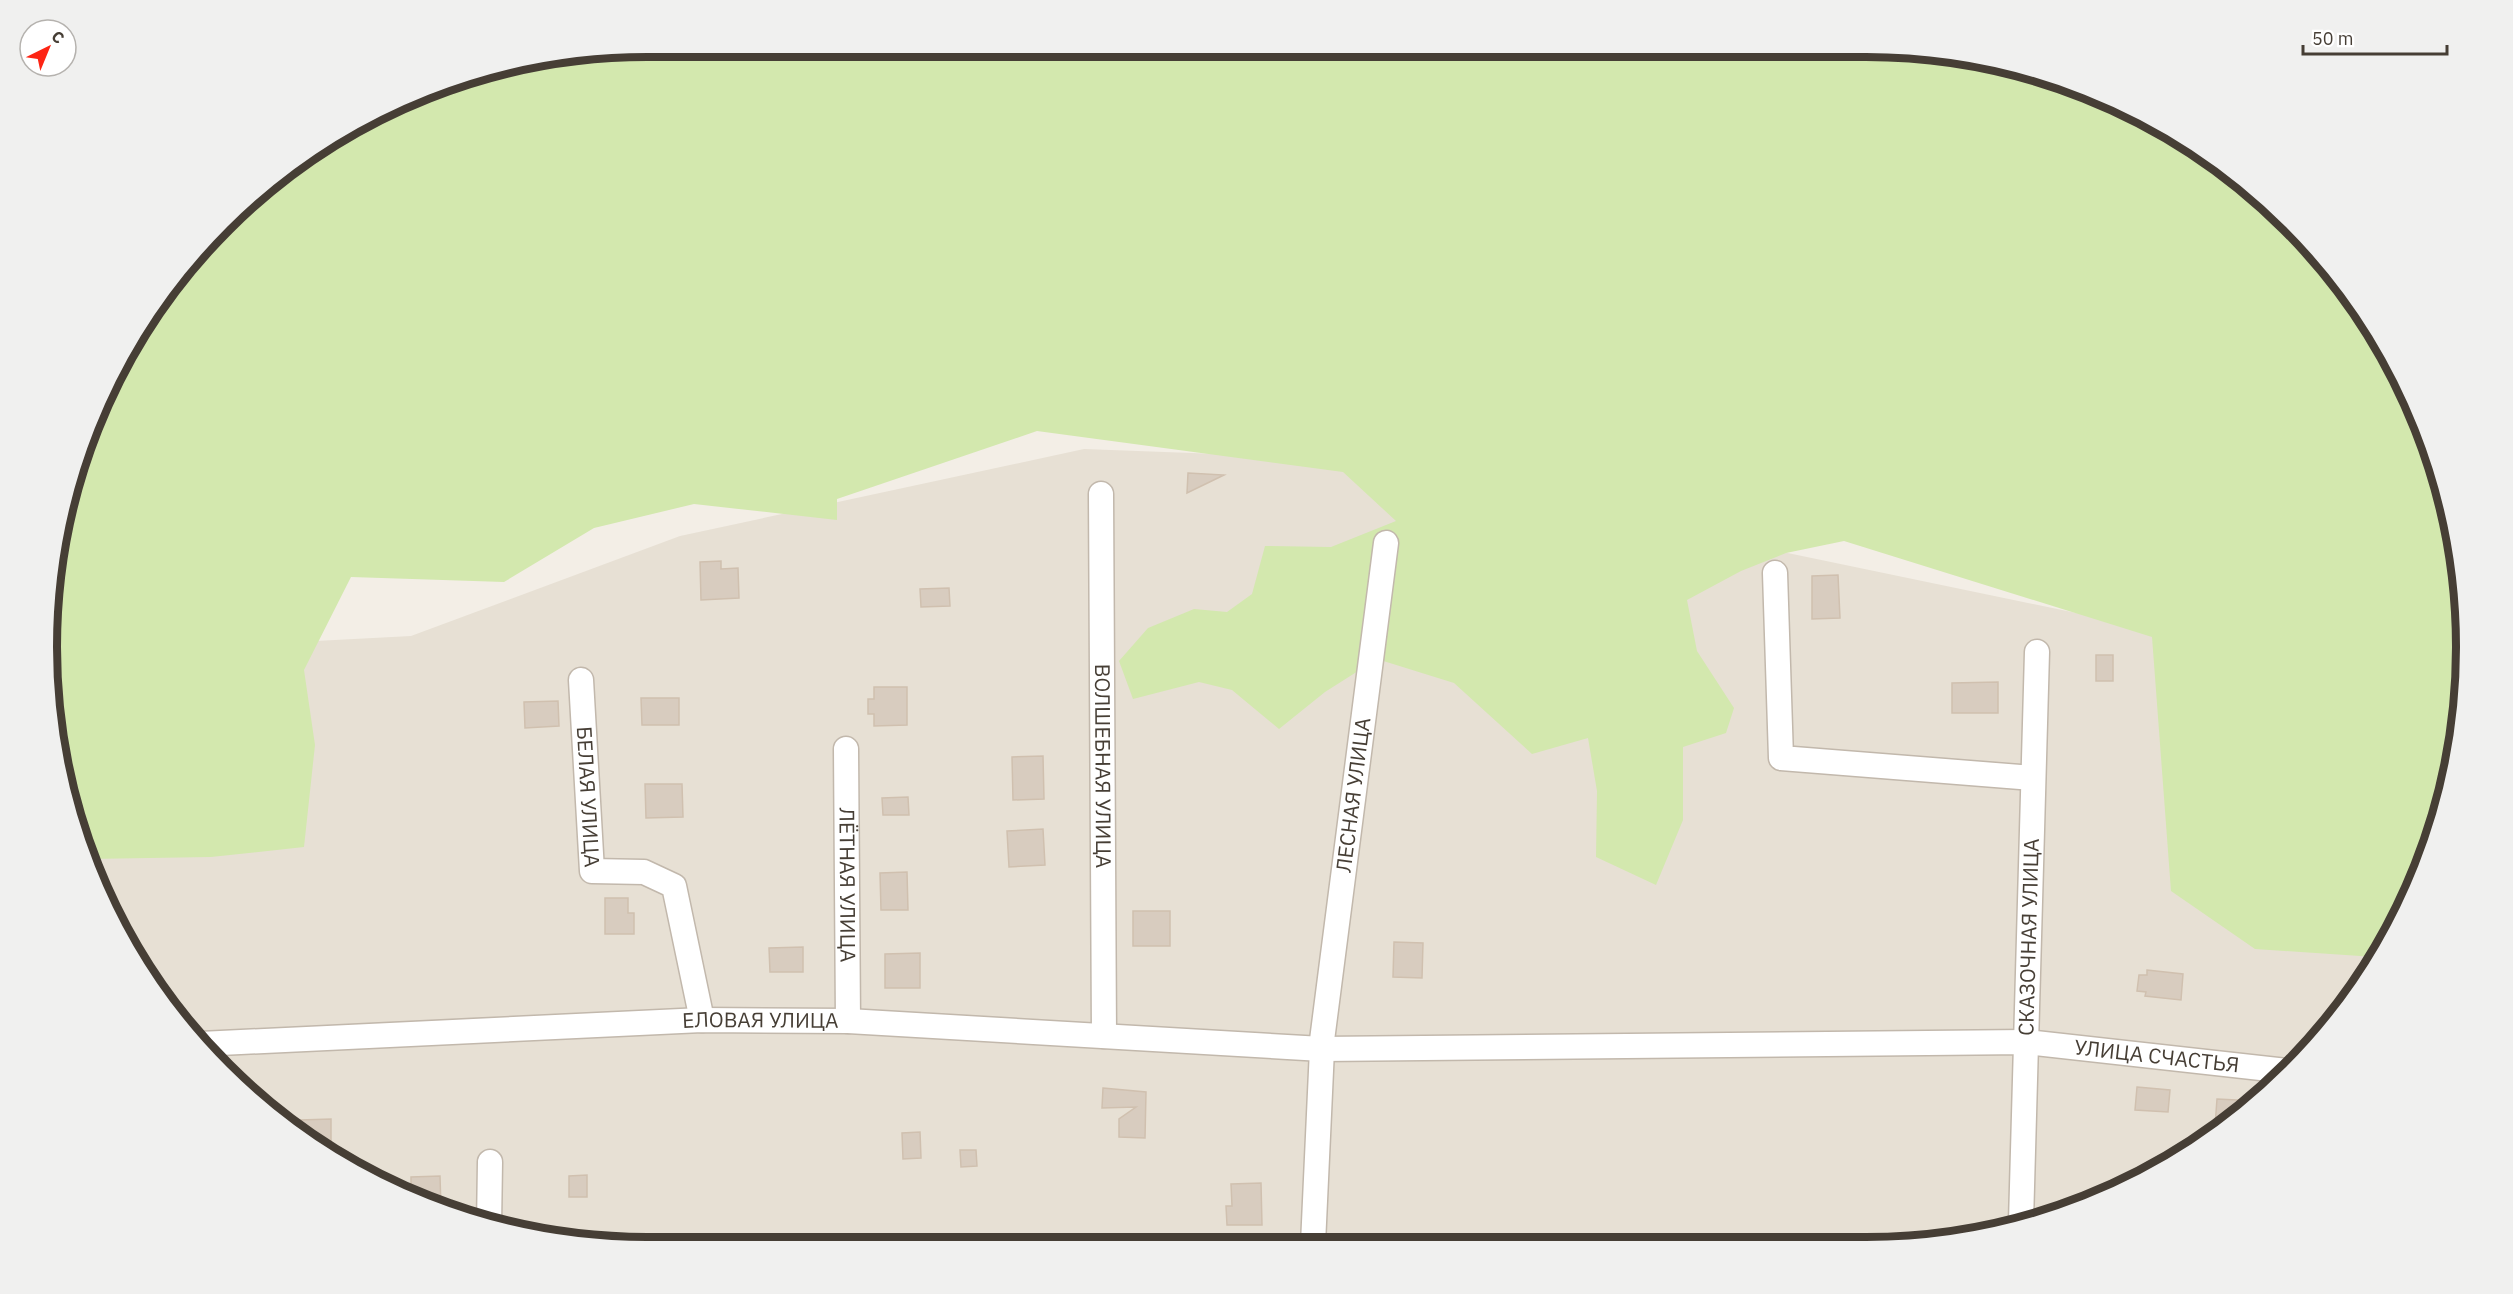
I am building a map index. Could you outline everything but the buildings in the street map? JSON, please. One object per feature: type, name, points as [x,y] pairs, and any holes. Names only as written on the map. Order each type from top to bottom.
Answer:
[{"type":"street","name":"ВОЛШЕБНАЯ УЛИЦА","points":[[1101,494],[1104,1036]]},
{"type":"street","name":"ЛЕСНАЯ УЛИЦА","points":[[1313,1237],[1321,1048],[1386,543]]},
{"type":"street","points":[[1775,573],[1781,758],[2033,778]]},
{"type":"street","name":"СКАЗОЧНАЯ УЛИЦА","points":[[2020,1217],[2037,652]]},
{"type":"street","name":"БЕЛАЯ УЛИЦА","points":[[581,680],[592,871],[644,872],[674,886],[702,1020]]},
{"type":"street","name":"ЛЁТНАЯ УЛИЦА","points":[[846,749],[848,1022]]},
{"type":"street","name":"ЕЛОВАЯ УЛИЦА","points":[[210,1044],[702,1020],[848,1022],[1321,1048]]},
{"type":"street","name":"УЛИЦА СЧАСТЬЯ","points":[[1321,1048],[2026,1042],[2277,1070]]},
{"type":"street","points":[[489,1216],[490,1162]]},
{"type":"shaded area","points":[[1084,449],[1329,458],[2144,627],[2437,797],[2411,873],[2377,942],[2357,975],[2310,1036],[2255,1091],[2194,1138],[2127,1176],[2056,1206],[1981,1226],[1905,1236],[1866,1237],[647,1237],[608,1236],[532,1226],[457,1206],[386,1176],[352,1158],[319,1138],[288,1115],[258,1091],[203,1036],[156,975],[118,908],[88,837],[68,762],[58,686],[57,655],[411,636],[680,536]]},
{"type":"green space","points":[[647,57],[1866,57],[1943,62],[2019,77],[2092,102],[2161,136],[2194,156],[2255,203],[2310,258],[2357,319],[2395,386],[2411,421],[2436,494],[2451,570],[2455,608],[2455,686],[2445,762],[2425,837],[2411,873],[2368,957],[2255,949],[2171,891],[2152,637],[1844,541],[1786,553],[1741,571],[1687,600],[1697,651],[1734,708],[1726,733],[1683,747],[1683,820],[1656,885],[1596,857],[1597,791],[1588,738],[1532,754],[1454,683],[1377,659],[1325,692],[1279,729],[1232,690],[1199,682],[1133,699],[1119,661],[1148,628],[1194,609],[1227,612],[1252,594],[1265,546],[1331,547],[1396,521],[1343,472],[1037,431],[837,499],[837,520],[694,504],[594,528],[504,582],[351,577],[304,670],[315,745],[304,847],[211,857],[97,859],[77,800],[68,762],[58,686],[58,608],[68,532],[88,457],[102,421],[136,352],[156,319],[179,288],[230,230],[288,179],[319,156],[352,136],[421,102],[494,77],[570,62]]}]
